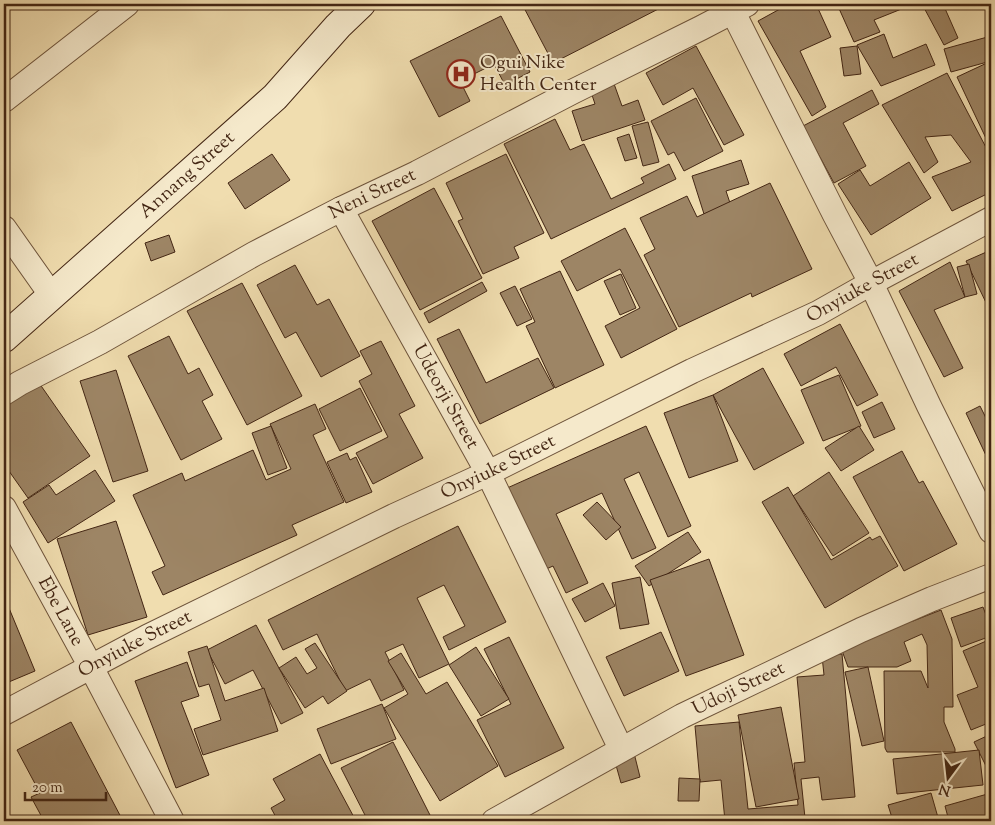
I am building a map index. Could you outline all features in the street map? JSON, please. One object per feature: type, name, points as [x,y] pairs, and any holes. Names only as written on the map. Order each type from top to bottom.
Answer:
[{"type":"main road","name":"Annang Street","points":[[4,338],[275,96],[338,26],[362,4]]},
{"type":"street","points":[[4,100],[127,4]]},
{"type":"street","points":[[737,6],[835,214],[871,283],[991,531]]},
{"type":"street","name":"Neni Street","points":[[4,393],[100,342],[254,254],[701,28],[737,6]]},
{"type":"street","name":"Udeorji Street","points":[[341,209],[488,473],[621,749]]},
{"type":"street","name":"Onyiuke Street","points":[[4,713],[147,637],[394,516],[488,473],[692,371],[818,314],[871,283],[991,219]]},
{"type":"street","points":[[4,228],[52,296]]},
{"type":"street","name":"Ebe Lane","points":[[4,508],[172,821]]},
{"type":"street","name":"Udoji Street","points":[[494,821],[690,712],[861,630],[991,576]]},
{"type":"building","points":[[522,4],[668,4],[553,63]]},
{"type":"building","points":[[789,4],[816,4],[831,37],[800,51],[826,107],[812,116],[758,21]]},
{"type":"building","points":[[837,4],[908,4],[909,6],[874,20],[880,32],[854,42]]},
{"type":"building","points":[[922,4],[943,4],[958,38],[944,45]]},
{"type":"building","points":[[501,16],[530,72],[505,85],[494,64],[460,81],[470,101],[439,117],[410,61]]},
{"type":"building","points":[[884,34],[893,58],[926,44],[935,65],[881,86],[857,45]]},
{"type":"building","points":[[991,36],[991,61],[951,72],[944,49]]},
{"type":"building","points":[[696,46],[744,135],[724,145],[693,88],[663,105],[646,73]]},
{"type":"building","points":[[857,46],[861,74],[844,76],[840,48]]},
{"type":"building","points":[[989,62],[991,68],[991,149],[957,77]]},
{"type":"building","points":[[947,73],[991,157],[991,192],[952,211],[932,177],[971,162],[951,135],[925,137],[938,162],[924,173],[882,105]]},
{"type":"building","points":[[613,81],[622,106],[638,100],[645,120],[582,141],[572,111],[595,104],[590,89]]},
{"type":"building","points":[[872,90],[879,104],[843,123],[866,166],[834,183],[803,126]]},
{"type":"building","points":[[696,98],[723,151],[684,171],[674,152],[668,155],[651,121]]},
{"type":"building","points":[[555,119],[570,150],[584,144],[611,199],[644,183],[641,178],[669,164],[676,179],[551,239],[504,144]]},
{"type":"building","points":[[648,122],[659,162],[643,166],[632,126]]},
{"type":"building","points":[[629,134],[637,158],[625,161],[617,138]]},
{"type":"building","points":[[272,154],[290,180],[245,209],[228,183]]},
{"type":"building","points":[[506,154],[544,233],[514,247],[519,258],[483,274],[458,221],[463,219],[446,183]]},
{"type":"building","points":[[741,160],[749,184],[726,191],[731,206],[704,214],[692,176]]},
{"type":"building","points":[[909,162],[931,198],[871,235],[838,184],[860,170],[870,186]]},
{"type":"building","points":[[770,183],[812,269],[752,297],[751,293],[679,327],[644,255],[655,249],[640,218],[687,196],[697,217]]},
{"type":"building","points":[[434,188],[482,278],[420,310],[372,221]]},
{"type":"building","points":[[625,228],[677,329],[621,358],[605,326],[640,308],[620,269],[577,291],[561,261]]},
{"type":"building","points":[[169,235],[175,252],[151,261],[145,243]]},
{"type":"building","points":[[991,250],[991,313],[966,261]]},
{"type":"building","points":[[950,262],[965,297],[934,310],[963,368],[944,377],[899,291]]},
{"type":"building","points":[[969,264],[977,294],[965,297],[957,267]]},
{"type":"building","points":[[295,265],[317,305],[329,299],[360,356],[321,377],[296,332],[285,338],[257,285]]},
{"type":"building","points":[[560,271],[604,365],[555,388],[526,326],[535,322],[520,289]]},
{"type":"building","points":[[621,274],[636,308],[620,315],[604,281]]},
{"type":"building","points":[[482,282],[487,291],[429,323],[424,313]]},
{"type":"building","points":[[242,283],[302,396],[247,425],[187,311]]},
{"type":"building","points":[[515,286],[532,319],[517,326],[500,293]]},
{"type":"building","points":[[840,324],[878,395],[857,406],[836,367],[801,386],[784,354]]},
{"type":"building","points":[[459,329],[486,383],[538,358],[554,388],[480,424],[437,339]]},
{"type":"building","points":[[169,336],[188,374],[199,368],[213,395],[202,401],[222,439],[181,460],[128,356]]},
{"type":"building","points":[[381,341],[415,406],[399,414],[423,458],[373,484],[356,453],[388,437],[359,381],[372,374],[360,351]]},
{"type":"building","points":[[763,368],[804,443],[754,470],[713,395]]},
{"type":"building","points":[[116,370],[148,471],[113,482],[80,381]]},
{"type":"building","points":[[839,375],[861,426],[823,441],[801,390]]},
{"type":"building","points":[[37,380],[90,456],[28,498],[4,464],[4,403]]},
{"type":"building","points":[[360,388],[382,431],[340,451],[319,409]]},
{"type":"building","points":[[713,395],[738,461],[689,478],[664,413]]},
{"type":"building","points":[[882,402],[895,429],[874,438],[862,412]]},
{"type":"building","points":[[315,404],[326,429],[313,435],[344,502],[292,525],[297,535],[163,595],[152,572],[165,566],[133,495],[182,473],[185,481],[253,450],[266,480],[291,469],[270,424]]},
{"type":"building","points":[[980,406],[991,428],[991,466],[966,413]]},
{"type":"building","points":[[271,426],[287,468],[268,475],[252,433]]},
{"type":"building","points":[[646,426],[691,526],[668,537],[639,472],[624,479],[656,548],[632,559],[602,493],[556,514],[588,583],[566,593],[553,566],[542,571],[505,489]]},
{"type":"building","points":[[859,426],[874,450],[841,471],[825,448]]},
{"type":"building","points":[[902,451],[919,483],[923,481],[957,544],[904,571],[853,477]]},
{"type":"building","points":[[347,453],[350,460],[356,457],[372,492],[346,503],[327,462]]},
{"type":"building","points":[[95,470],[115,501],[48,543],[23,502],[49,485],[56,495]]},
{"type":"building","points":[[829,472],[869,533],[833,556],[793,496]]},
{"type":"building","points":[[788,487],[831,560],[870,537],[872,540],[880,536],[898,566],[825,608],[762,502]]},
{"type":"building","points":[[597,502],[621,527],[606,540],[583,515]]},
{"type":"building","points":[[116,521],[147,617],[88,635],[57,539]]},
{"type":"building","points":[[458,526],[506,622],[449,650],[443,637],[465,626],[444,585],[417,598],[449,664],[419,678],[403,644],[385,652],[404,690],[381,701],[370,679],[345,691],[317,634],[283,650],[268,620]]},
{"type":"building","points":[[688,532],[701,552],[649,586],[635,566]]},
{"type":"building","points":[[709,559],[744,655],[686,676],[650,580]]},
{"type":"building","points":[[640,577],[649,624],[620,629],[612,583]]},
{"type":"building","points":[[603,583],[615,606],[585,622],[572,599]]},
{"type":"building","points":[[4,596],[35,671],[4,684]]},
{"type":"building","points":[[983,607],[991,628],[991,636],[961,647],[951,618]]},
{"type":"building","points":[[941,610],[952,639],[953,707],[944,707],[944,722],[955,752],[887,752],[885,748],[884,671],[921,671],[928,688],[927,645],[922,634],[904,642],[911,661],[897,667],[848,667],[841,648],[910,620],[913,621]]},
{"type":"building","points":[[256,625],[303,713],[281,724],[253,670],[225,684],[207,650]]},
{"type":"building","points":[[661,632],[679,671],[624,696],[606,657]]},
{"type":"building","points":[[509,637],[564,748],[505,777],[477,720],[511,704],[484,649]]},
{"type":"building","points":[[991,639],[991,722],[971,730],[957,695],[978,687],[963,651]]},
{"type":"building","points":[[315,643],[347,691],[328,704],[323,696],[305,708],[279,668],[296,657],[307,674],[317,668],[305,649]]},
{"type":"building","points":[[207,646],[225,701],[264,688],[278,731],[203,755],[194,729],[221,720],[209,684],[199,687],[188,652]]},
{"type":"building","points":[[476,647],[509,699],[481,716],[449,665]]},
{"type":"building","points":[[401,653],[426,694],[447,682],[498,766],[440,801],[384,708],[408,694],[388,661]]},
{"type":"building","points":[[842,654],[855,797],[822,800],[819,777],[801,779],[805,818],[766,821],[725,821],[721,780],[700,782],[695,726],[739,722],[748,809],[798,805],[794,763],[805,762],[797,677],[824,675],[822,656]]},
{"type":"building","points":[[187,662],[199,696],[181,702],[209,775],[176,788],[135,681]]},
{"type":"building","points":[[868,667],[884,741],[862,746],[845,672]]},
{"type":"building","points":[[382,704],[396,739],[331,764],[317,729]]},
{"type":"building","points":[[781,707],[799,799],[756,807],[738,715]]},
{"type":"building","points":[[71,722],[123,821],[44,821],[31,797],[40,793],[17,750]]},
{"type":"building","points":[[991,734],[991,776],[974,742]]},
{"type":"building","points":[[393,742],[432,819],[427,821],[368,821],[341,768]]},
{"type":"building","points":[[979,750],[983,785],[897,794],[893,759]]},
{"type":"building","points":[[634,753],[640,777],[621,783],[614,758]]},
{"type":"building","points":[[320,754],[356,821],[278,821],[271,808],[285,800],[273,779]]},
{"type":"building","points":[[679,778],[700,779],[699,801],[678,801]]},
{"type":"building","points":[[931,793],[939,821],[893,821],[888,805]]},
{"type":"building","points":[[991,793],[991,821],[949,821],[945,806]]},
{"type":"place","name":"Ogui Nike Health Center","points":[[461,74]]}]
